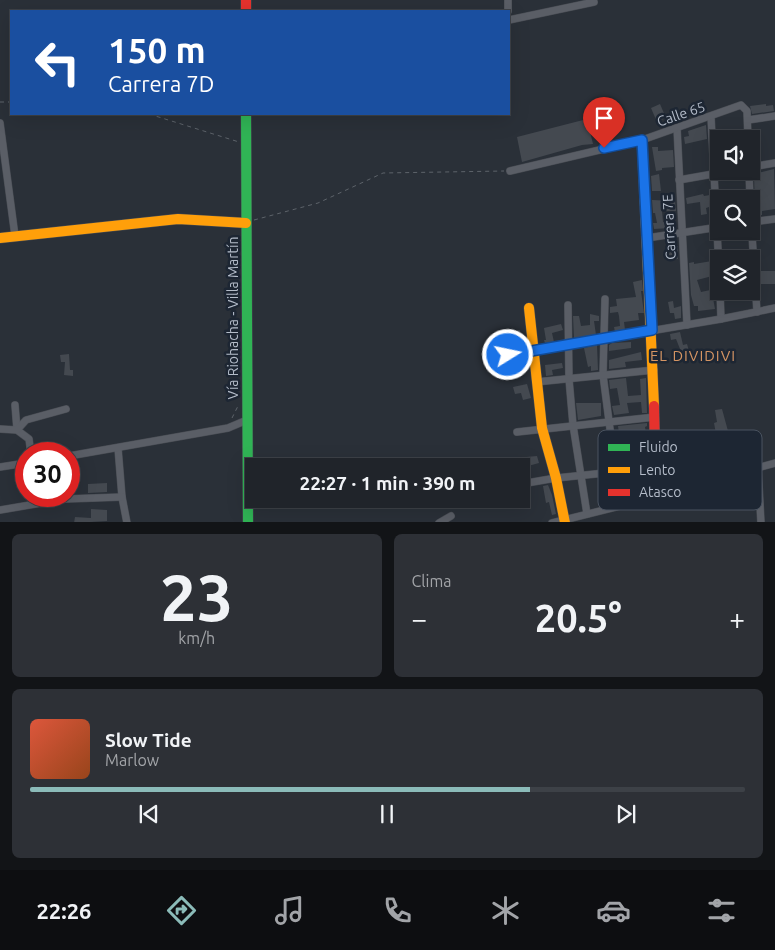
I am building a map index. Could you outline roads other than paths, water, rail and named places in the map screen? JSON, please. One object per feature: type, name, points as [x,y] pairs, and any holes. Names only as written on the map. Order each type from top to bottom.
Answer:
[{"type":"street","points":[[510,20],[594,2]]},
{"type":"street","name":"Calle 65","points":[[510,171],[642,140],[742,105],[747,111],[748,120]]},
{"type":"street","name":"Vía Riohacha - Villa Martín","points":[[246,115],[248,522]]},
{"type":"street","points":[[748,130],[748,120],[775,116]]},
{"type":"street","points":[[711,117],[712,130]]},
{"type":"street","points":[[0,123],[15,236]]},
{"type":"street","name":"Carrera 7E","points":[[677,128],[687,325]]},
{"type":"street","points":[[642,140],[654,370],[655,430]]},
{"type":"street","points":[[760,166],[775,163]]},
{"type":"street","points":[[679,180],[710,175]]},
{"type":"street","points":[[0,238],[178,219],[246,222]]},
{"type":"street","points":[[760,220],[775,219]]},
{"type":"street","points":[[647,238],[710,228]]},
{"type":"street","points":[[752,240],[757,312]]},
{"type":"street","points":[[605,299],[602,339],[603,375],[611,430]]},
{"type":"street","points":[[720,300],[720,319]]},
{"type":"street","points":[[568,305],[569,379],[573,425],[587,514]]},
{"type":"street","points":[[529,308],[542,428],[556,478],[565,521]]},
{"type":"street","points":[[508,355],[775,308]]},
{"type":"street","points":[[536,382],[654,370]]},
{"type":"street","points":[[15,405],[17,430]]},
{"type":"street","points":[[17,430],[26,420],[66,409]]},
{"type":"street","points":[[517,432],[655,417]]},
{"type":"street","points":[[80,454],[228,428],[247,420]]},
{"type":"street","points":[[0,428],[17,430],[28,439],[29,442]]},
{"type":"street","points":[[118,448],[122,497],[127,522]]},
{"type":"street","points":[[762,468],[775,463]]},
{"type":"street","points":[[0,467],[15,465]]},
{"type":"street","points":[[530,482],[598,474]]},
{"type":"street","points":[[0,510],[65,499],[122,497]]},
{"type":"street","points":[[552,522],[565,521],[604,510]]},
{"type":"street","points":[[439,522],[451,516]]},
{"type":"district","name":"EL DIVIDIVI","points":[[693,356]]}]
